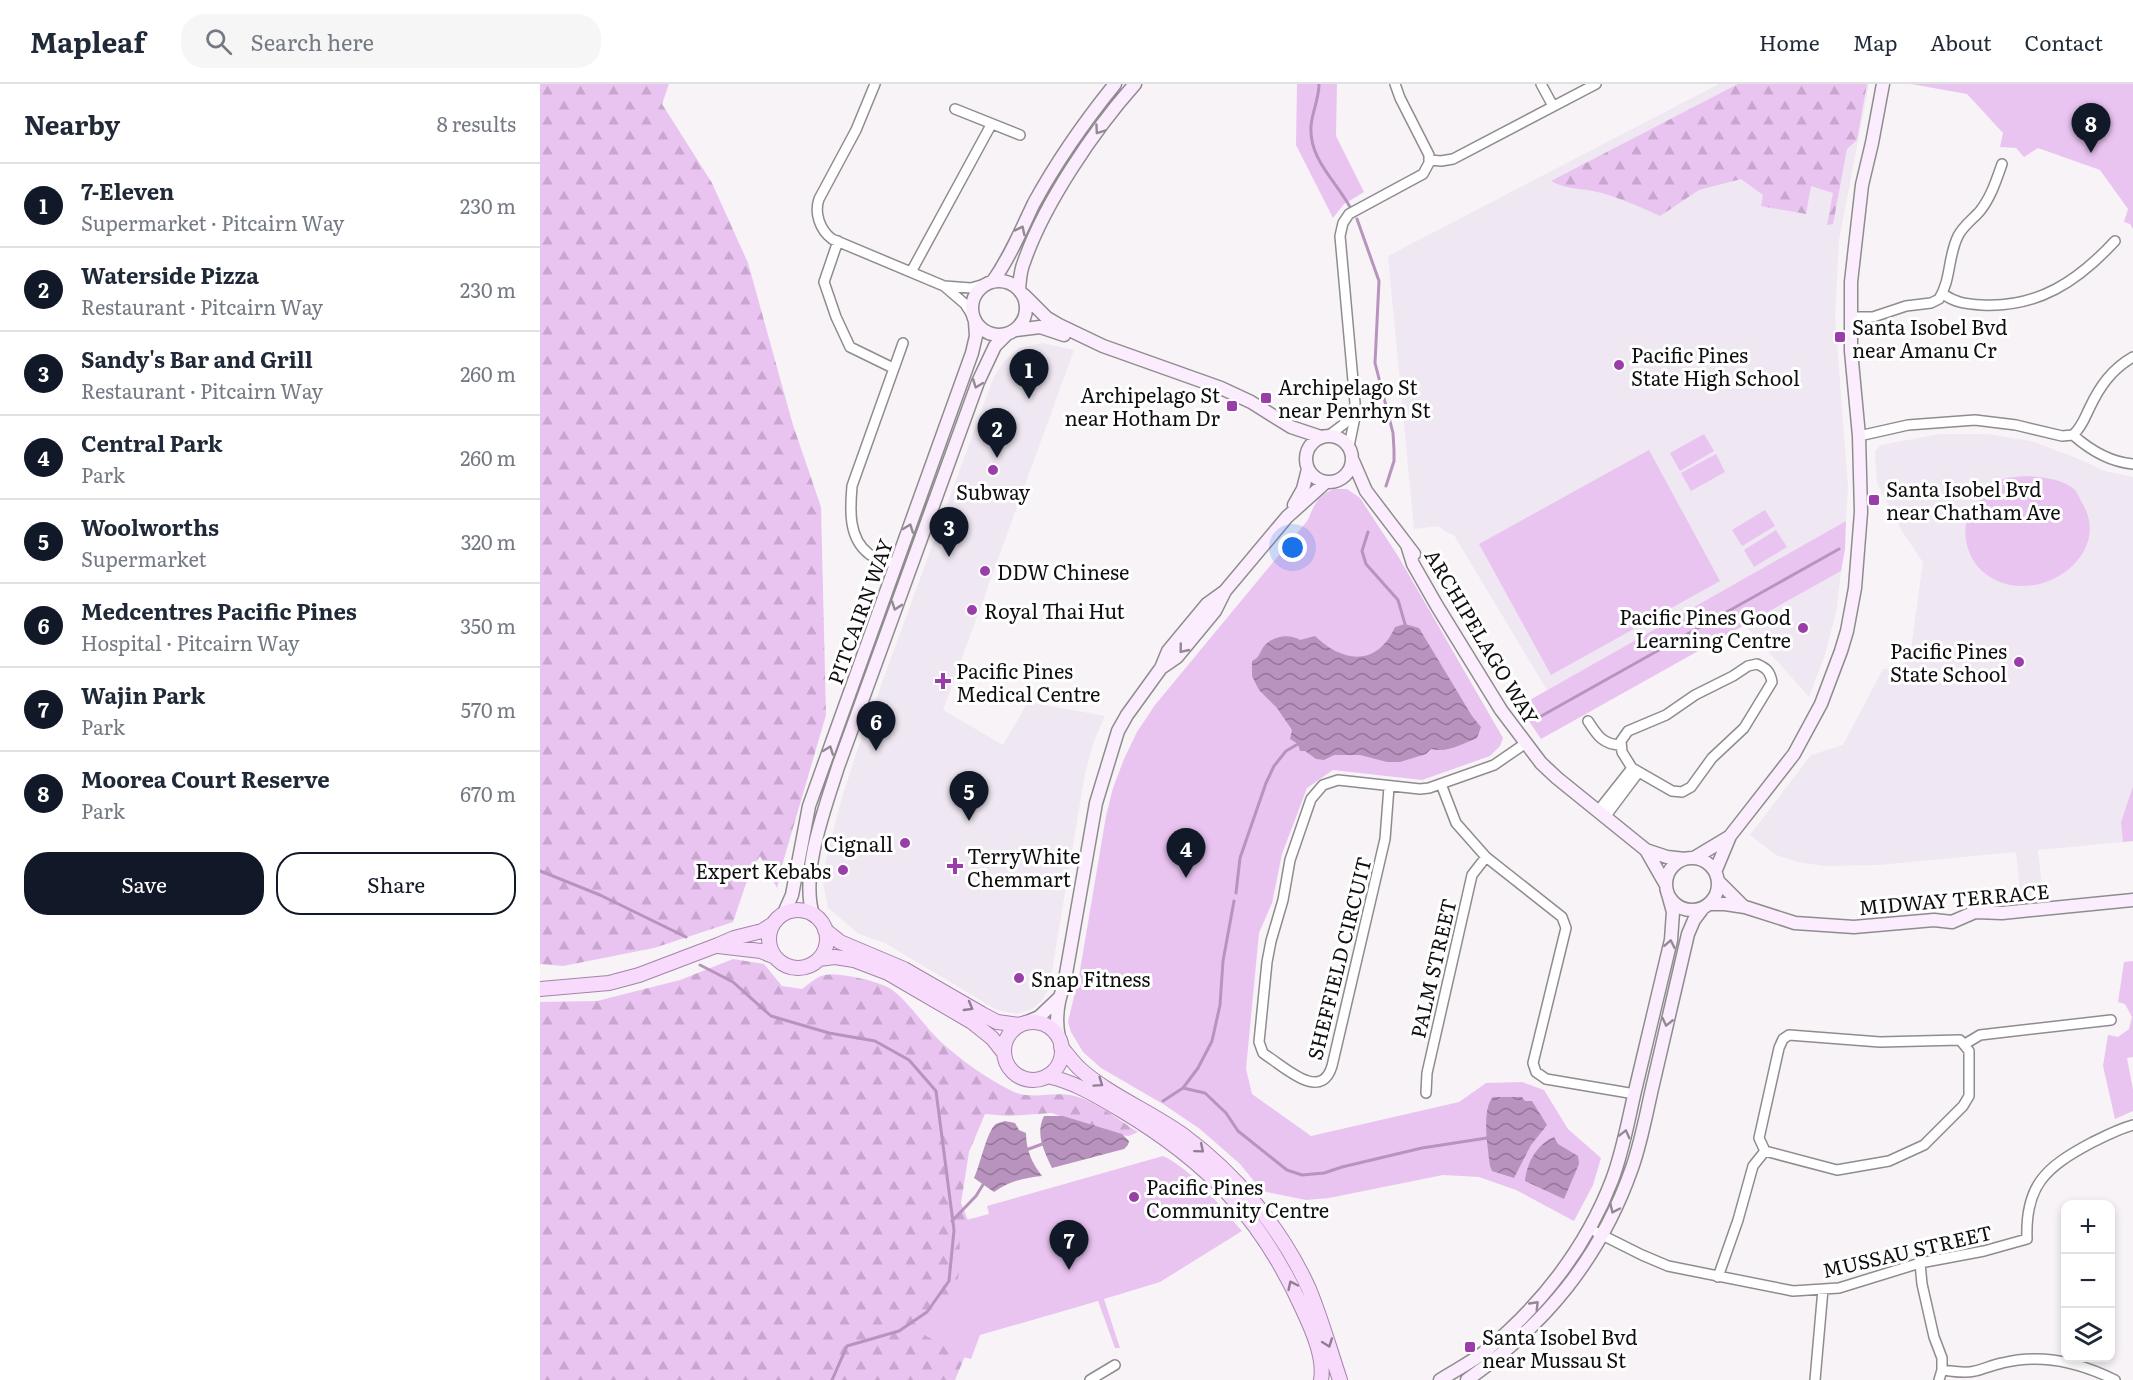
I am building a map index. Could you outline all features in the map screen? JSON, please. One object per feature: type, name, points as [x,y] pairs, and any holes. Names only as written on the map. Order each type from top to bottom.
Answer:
[{"type":"main road","points":[[540,989],[609,983],[639,975],[734,938],[762,931],[793,910],[813,915],[825,930],[840,942],[904,969],[998,1022],[1044,1024],[1053,1030],[1060,1043],[1080,1068],[1100,1084],[1152,1114],[1184,1136],[1218,1164],[1273,1226],[1309,1291],[1340,1380]]},
{"type":"main road","points":[[773,924],[769,935],[770,946],[775,957]]},
{"type":"main road","points":[[718,945],[761,951],[791,967],[801,968],[819,959],[824,950],[825,930]]},
{"type":"main road","points":[[819,959],[835,957],[854,960],[888,973],[972,1022],[992,1038],[1004,1053]]},
{"type":"main road","points":[[1022,1024],[1008,1036],[1004,1053],[1011,1071],[1019,1077],[1038,1079],[1047,1076],[1058,1064],[1060,1043]]},
{"type":"main road","points":[[1047,1076],[1066,1080],[1084,1088],[1143,1123],[1185,1153],[1220,1184],[1267,1241],[1288,1276],[1318,1349],[1321,1380]]},
{"type":"street","points":[[862,84],[874,85],[856,130],[817,205],[823,231],[838,241],[944,286],[965,304],[981,329],[989,334],[998,336],[1035,327],[1103,345]]},
{"type":"street","points":[[974,319],[973,297],[1006,263],[1035,202],[1057,164],[1115,84]]},
{"type":"street","points":[[1349,446],[1355,417],[1340,236],[1342,228],[1349,214],[1423,174],[1430,160],[1427,149],[1395,84]]},
{"type":"street","points":[[1541,84],[1553,106]]},
{"type":"street","points":[[1430,160],[1453,159],[1596,84]]},
{"type":"street","points":[[1467,1380],[1498,1359],[1528,1332],[1590,1256],[1601,1235],[1632,1168],[1688,934],[1694,920],[1714,898],[1718,889],[1716,876],[1731,836],[1794,754],[1821,704],[1841,651],[1852,604],[1859,552],[1861,512],[1859,436],[1850,317],[1851,282],[1857,219],[1883,84]]},
{"type":"street","points":[[1011,332],[1021,325],[1026,310],[1022,292],[1023,263],[1055,198],[1096,133],[1132,85]]},
{"type":"street","points":[[955,109],[1020,135]]},
{"type":"street","points":[[911,272],[991,125]]},
{"type":"street","points":[[1850,317],[1873,317],[1906,306],[1931,303],[1939,299],[1943,294],[1959,233],[1990,196],[2002,164]]},
{"type":"street","points":[[838,241],[824,282],[836,317],[850,347],[893,368]]},
{"type":"street","points":[[1943,294],[1962,304],[2004,306],[2037,298],[2067,284],[2093,264],[2115,242]]},
{"type":"street","points":[[944,286],[971,288],[1007,281],[1022,292],[1047,318],[1059,325],[1103,345],[1221,388],[1251,402],[1292,427],[1324,437],[1344,440],[1349,446],[1353,461],[1347,475],[1341,480],[1326,482],[1319,480],[1308,469]]},
{"type":"street","name":"PITCAIRN WAY","points":[[784,914],[792,895],[809,806],[972,353],[976,336],[974,319]]},
{"type":"street","name":"PITCAIRN WAY","points":[[813,915],[809,900],[809,879],[823,812],[838,767],[978,382],[995,346],[1011,332]]},
{"type":"street","points":[[896,564],[870,555],[856,541],[850,509],[852,486],[903,343]]},
{"type":"street","points":[[1859,436],[1908,425],[1975,420],[2016,425],[2062,436],[2073,435],[2083,422],[2105,380],[2116,368],[2133,357]]},
{"type":"street","points":[[1287,517],[1303,489],[1308,469],[1309,447],[1338,431],[1354,403]]},
{"type":"street","points":[[1292,427],[1307,454]]},
{"type":"street","points":[[2073,435],[2089,450],[2133,464]]},
{"type":"street","name":"ARCHIPELAGO WAY","points":[[1353,461],[1366,491],[1417,558],[1526,743],[1541,763],[1646,850],[1667,857],[1690,859]]},
{"type":"street","name":"ARCHIPELAGO WAY","points":[[1341,480],[1366,491]]},
{"type":"street","points":[[1060,1043],[1056,1023],[1059,998],[1064,985],[1096,803],[1118,731],[1161,668],[1177,657],[1215,611],[1225,591],[1287,517],[1326,482]]},
{"type":"street","points":[[1756,664],[1765,667],[1771,674],[1772,682],[1744,728],[1712,758],[1692,787],[1682,792],[1672,791],[1635,771],[1626,761],[1621,741],[1628,731],[1666,715],[1695,695],[1748,666],[1756,664]]},
{"type":"street","points":[[1588,721],[1605,742],[1622,745]]},
{"type":"street","name":"SHEFFIELD CIRCUIT","points":[[1389,786],[1384,846],[1332,1066],[1327,1077],[1322,1081],[1311,1083],[1263,1053],[1259,1042],[1267,963],[1283,900],[1290,860],[1311,799],[1323,785],[1338,780],[1420,789],[1441,784],[1494,765],[1526,743]]},
{"type":"street","points":[[1601,814],[1635,771]]},
{"type":"street","points":[[1441,784],[1456,823],[1486,857],[1562,917],[1566,928],[1533,1063],[1536,1072],[1546,1079],[1635,1094]]},
{"type":"street","points":[[1440,1380],[1481,1354],[1514,1327],[1545,1295],[1590,1228],[1612,1179],[1625,1138],[1671,940],[1673,912],[1667,890],[1671,869],[1677,863],[1690,859],[1731,836]]},
{"type":"street","name":"ARCHIPELAGO WAY","points":[[1646,850],[1667,890]]},
{"type":"street","name":"PALM STREET","points":[[1426,1093],[1427,1073],[1472,874],[1486,857]]},
{"type":"street","points":[[1690,859],[1703,860],[1716,876]]},
{"type":"street","name":"MIDWAY TERRACE","points":[[1716,876],[1745,908]]},
{"type":"street","points":[[1667,890],[1679,907],[1695,910],[1706,906]]},
{"type":"street","name":"MIDWAY TERRACE","points":[[1706,906],[1725,904],[1795,923],[1854,927],[1934,920],[1952,922],[1975,912],[2002,913],[2133,900]]},
{"type":"street","points":[[1022,1024],[1039,1017],[1059,998]]},
{"type":"street","points":[[1965,1044],[1980,1035],[2110,1020]]},
{"type":"street","points":[[1789,1035],[1880,1042],[1952,1039],[1965,1044],[1969,1051],[1969,1096],[1963,1106],[1924,1145],[1889,1161],[1837,1170],[1765,1151],[1759,1138],[1779,1048],[1783,1039],[1789,1035]]},
{"type":"street","name":"MUSSAU STREET","points":[[1590,1228],[1668,1266],[1793,1291],[1839,1288],[1920,1263],[1984,1251],[2027,1239],[2026,1216],[2031,1199],[2038,1183],[2049,1171],[2070,1154],[2120,1128],[2133,1125]]},
{"type":"street","points":[[1718,1277],[1738,1220],[1753,1166],[1765,1151]]},
{"type":"street","points":[[1920,1263],[1922,1284],[1934,1337],[1942,1358],[1939,1380]]},
{"type":"street","points":[[1815,1380],[1823,1289]]},
{"type":"street","points":[[1942,1370],[1974,1372],[2000,1363],[2041,1359],[2069,1362],[2115,1380]]},
{"type":"street","points":[[1090,1380],[1115,1365]]},
{"type":"shaded area","name":"Pacific Pines State High School","points":[[1719,84],[1869,84],[1839,240],[1835,316],[1848,487],[1846,521],[1547,690],[1454,535],[1439,526],[1414,529],[1388,256]]},
{"type":"shaded area","points":[[1042,343],[1074,350],[943,710],[1003,745],[1028,702],[1105,716],[1094,741],[1085,773],[1049,988],[1042,1001],[1032,1009],[1017,1014],[997,1010],[885,943],[859,934],[828,908],[823,882],[826,859],[856,754],[993,379],[1004,361],[1019,348]]},
{"type":"shaded area","name":"Pacific Pines State School","points":[[1940,434],[1986,434],[2031,441],[2105,471],[2133,477],[2133,786],[2121,821],[2123,842],[2038,850],[2042,889],[2046,895],[2051,895],[2013,899],[2017,897],[2020,890],[2016,852],[1878,865],[1825,866],[1798,862],[1776,855],[1750,835],[1811,755],[1843,745],[1883,669],[1899,668],[1910,656],[1923,562],[1903,533],[1877,483],[1875,453],[1881,445]]},
{"type":"shaded area","points":[[1841,571],[1836,613],[1824,657],[1809,697],[1745,625]]},
{"type":"green space","points":[[540,84],[669,84],[662,104],[712,183],[748,263],[793,425],[821,507],[826,715],[777,888],[760,856],[750,872],[733,922],[654,948],[563,966],[540,964]]},
{"type":"green space","points":[[1297,84],[1337,84],[1336,136],[1364,192],[1344,204],[1333,218],[1296,145]]},
{"type":"green space","points":[[1738,84],[1867,84],[1857,140],[1847,149],[1833,224],[1827,225],[1833,193],[1811,186],[1806,214],[1761,206],[1763,195],[1741,179],[1699,190],[1660,216],[1610,196],[1566,187],[1551,181]]},
{"type":"green space","points":[[1911,84],[2133,84],[2133,229],[2130,224],[2124,222],[2128,209],[2100,170],[2038,148],[2024,157],[2016,148],[2000,147],[2003,133],[1967,94]]},
{"type":"green space","points":[[1704,434],[1714,451],[1680,471],[1670,453]]},
{"type":"green space","points":[[1649,450],[1720,581],[1551,675],[1479,544]]},
{"type":"green space","points":[[1716,454],[1725,472],[1691,491],[1681,473]]},
{"type":"green space","points":[[2026,476],[2057,480],[2069,485],[2077,493],[2089,522],[2088,542],[2078,559],[2063,573],[2043,583],[2022,586],[2001,582],[1981,570],[1968,549],[1965,530],[1971,512],[1992,486],[2003,479]]},
{"type":"green space","points":[[1334,489],[1347,489],[1360,498],[1398,556],[1503,738],[1500,746],[1490,756],[1422,780],[1333,770],[1307,788],[1282,854],[1272,903],[1259,933],[1246,1069],[1252,1094],[1311,1136],[1459,1102],[1486,1083],[1522,1082],[1544,1090],[1568,1129],[1601,1158],[1593,1185],[1574,1221],[1516,1190],[1479,1177],[1443,1175],[1329,1198],[1306,1200],[1262,1191],[1240,1164],[1200,1129],[1163,1104],[1101,1068],[1083,1052],[1071,1032],[1068,1022],[1079,976],[1106,816],[1113,788],[1137,732],[1155,705],[1308,520],[1317,501]]},
{"type":"green space","points":[[1765,510],[1775,526],[1742,546],[1732,530]]},
{"type":"green space","points":[[1846,521],[1841,571],[1541,739],[1519,706]]},
{"type":"green space","points":[[1776,530],[1787,547],[1754,567],[1744,550]]},
{"type":"green space","points":[[2133,786],[2133,841],[2123,842],[2121,822]]},
{"type":"green space","points":[[733,959],[764,964],[782,986],[802,989],[819,977],[831,974],[859,978],[886,986],[904,1001],[941,1042],[993,1081],[1019,1094],[1063,1094],[1079,1097],[1105,1110],[1138,1132],[1129,1136],[1101,1133],[1052,1113],[1009,1116],[985,1114],[969,1152],[961,1203],[969,1223],[975,1332],[955,1380],[540,1380],[540,1002],[597,1001],[680,980]]},
{"type":"green space","points":[[2133,961],[2133,1057],[2127,1058],[2133,1090],[2133,1111],[2115,1119],[2103,1066],[2108,1035],[2118,1037],[2129,1029],[2132,1017],[2125,1004],[2118,1002],[2124,962]]},
{"type":"green space","points":[[1163,1156],[1195,1179],[1242,1231],[1160,1282],[1104,1299],[1120,1348],[1115,1348],[1098,1301],[980,1335],[971,1359],[963,1357],[914,1329],[941,1312],[953,1295],[960,1265],[959,1222],[989,1214],[987,1206]]},
{"type":"water","points":[[1405,624],[1419,628],[1481,727],[1477,738],[1449,749],[1431,749],[1426,754],[1400,762],[1387,762],[1360,755],[1334,755],[1324,760],[1316,759],[1305,751],[1300,751],[1298,744],[1290,739],[1292,730],[1277,708],[1259,690],[1252,676],[1252,661],[1264,646],[1281,637],[1300,640],[1315,636],[1337,652],[1359,657],[1369,655],[1379,649],[1388,640],[1395,627]]},
{"type":"water","points":[[1493,1097],[1522,1097],[1525,1101],[1532,1101],[1547,1125],[1531,1145],[1514,1178],[1492,1171],[1490,1166],[1486,1120],[1489,1103]]},
{"type":"water","points":[[1044,1116],[1063,1116],[1122,1134],[1129,1141],[1128,1145],[1124,1149],[1052,1168],[1040,1136]]},
{"type":"water","points":[[1005,1121],[1015,1123],[1019,1130],[1026,1133],[1030,1156],[1042,1176],[1017,1181],[994,1192],[974,1178],[993,1128],[996,1124]]},
{"type":"water","points":[[1554,1137],[1558,1144],[1578,1156],[1579,1164],[1564,1199],[1525,1181],[1533,1155]]},
{"type":"waterway","points":[[1319,84],[1311,138],[1324,169],[1350,207]]},
{"type":"waterway","points":[[1357,219],[1379,281],[1375,363],[1393,433],[1394,450],[1394,461],[1386,486]]},
{"type":"waterway","points":[[1368,532],[1362,551],[1366,564],[1398,600],[1405,624]]},
{"type":"waterway","points":[[1536,719],[1839,549]]},
{"type":"waterway","points":[[1236,893],[1240,858],[1266,783],[1274,766],[1286,751],[1298,744]]},
{"type":"waterway","points":[[540,871],[600,895],[686,937]]},
{"type":"waterway","points":[[1163,1101],[1183,1088],[1198,1068],[1212,1041],[1220,1005],[1223,961],[1234,901]]},
{"type":"waterway","points":[[700,965],[733,982],[771,1016],[829,1033],[875,1041],[909,1060],[936,1091],[954,1230],[949,1281],[927,1312],[899,1331],[847,1346],[832,1380]]},
{"type":"waterway","points":[[1183,1088],[1205,1093],[1226,1113],[1238,1131],[1287,1170],[1302,1175],[1324,1173],[1422,1148],[1487,1138]]},
{"type":"waterway","points":[[1026,1150],[1045,1143]]},
{"type":"waterway","points":[[952,1221],[976,1196],[984,1183]]},
{"type":"place","name":"Moorea Court Reserve","points":[[2091,153]]},
{"type":"place","name":"Santa Isobel Bvd near Amanu Cr","points":[[1840,337]]},
{"type":"place","name":"Pacific Pines State High School","points":[[1619,365]]},
{"type":"place","name":"Archipelago St near Penrhyn St","points":[[1266,398]]},
{"type":"place","name":"7-Eleven","points":[[1029,399]]},
{"type":"place","name":"Archipelago St near Hotham Dr","points":[[1232,406]]},
{"type":"place","name":"Waterside Pizza","points":[[997,458]]},
{"type":"place","name":"Subway","points":[[993,470]]},
{"type":"place","name":"Santa Isobel Bvd near Chatham Ave","points":[[1874,500]]},
{"type":"place","name":"Sandy's Bar and Grill","points":[[949,557]]},
{"type":"place","name":"DDW Chinese","points":[[985,571]]},
{"type":"place","name":"Royal Thai Hut","points":[[972,610]]},
{"type":"place","name":"Pacific Pines Good Learning Centre","points":[[1803,628]]},
{"type":"place","name":"Pacific Pines State School","points":[[2019,662]]},
{"type":"place","name":"Pacific Pines Medical Centre","points":[[943,681]]},
{"type":"place","name":"Medcentres Pacific Pines","points":[[876,751]]},
{"type":"place","name":"Woolworths","points":[[969,821]]},
{"type":"place","name":"Cignall","points":[[905,843]]},
{"type":"place","name":"TerryWhite Chemmart","points":[[955,866]]},
{"type":"place","name":"Expert Kebabs","points":[[843,870]]},
{"type":"place","name":"Central Park","points":[[1186,878]]},
{"type":"place","name":"Snap Fitness","points":[[1019,978]]},
{"type":"place","name":"Pacific Pines Community Centre","points":[[1134,1197]]},
{"type":"place","name":"Wajin Park","points":[[1069,1270]]},
{"type":"place","name":"Santa Isobel Bvd near Mussau St","points":[[1470,1347]]}]
